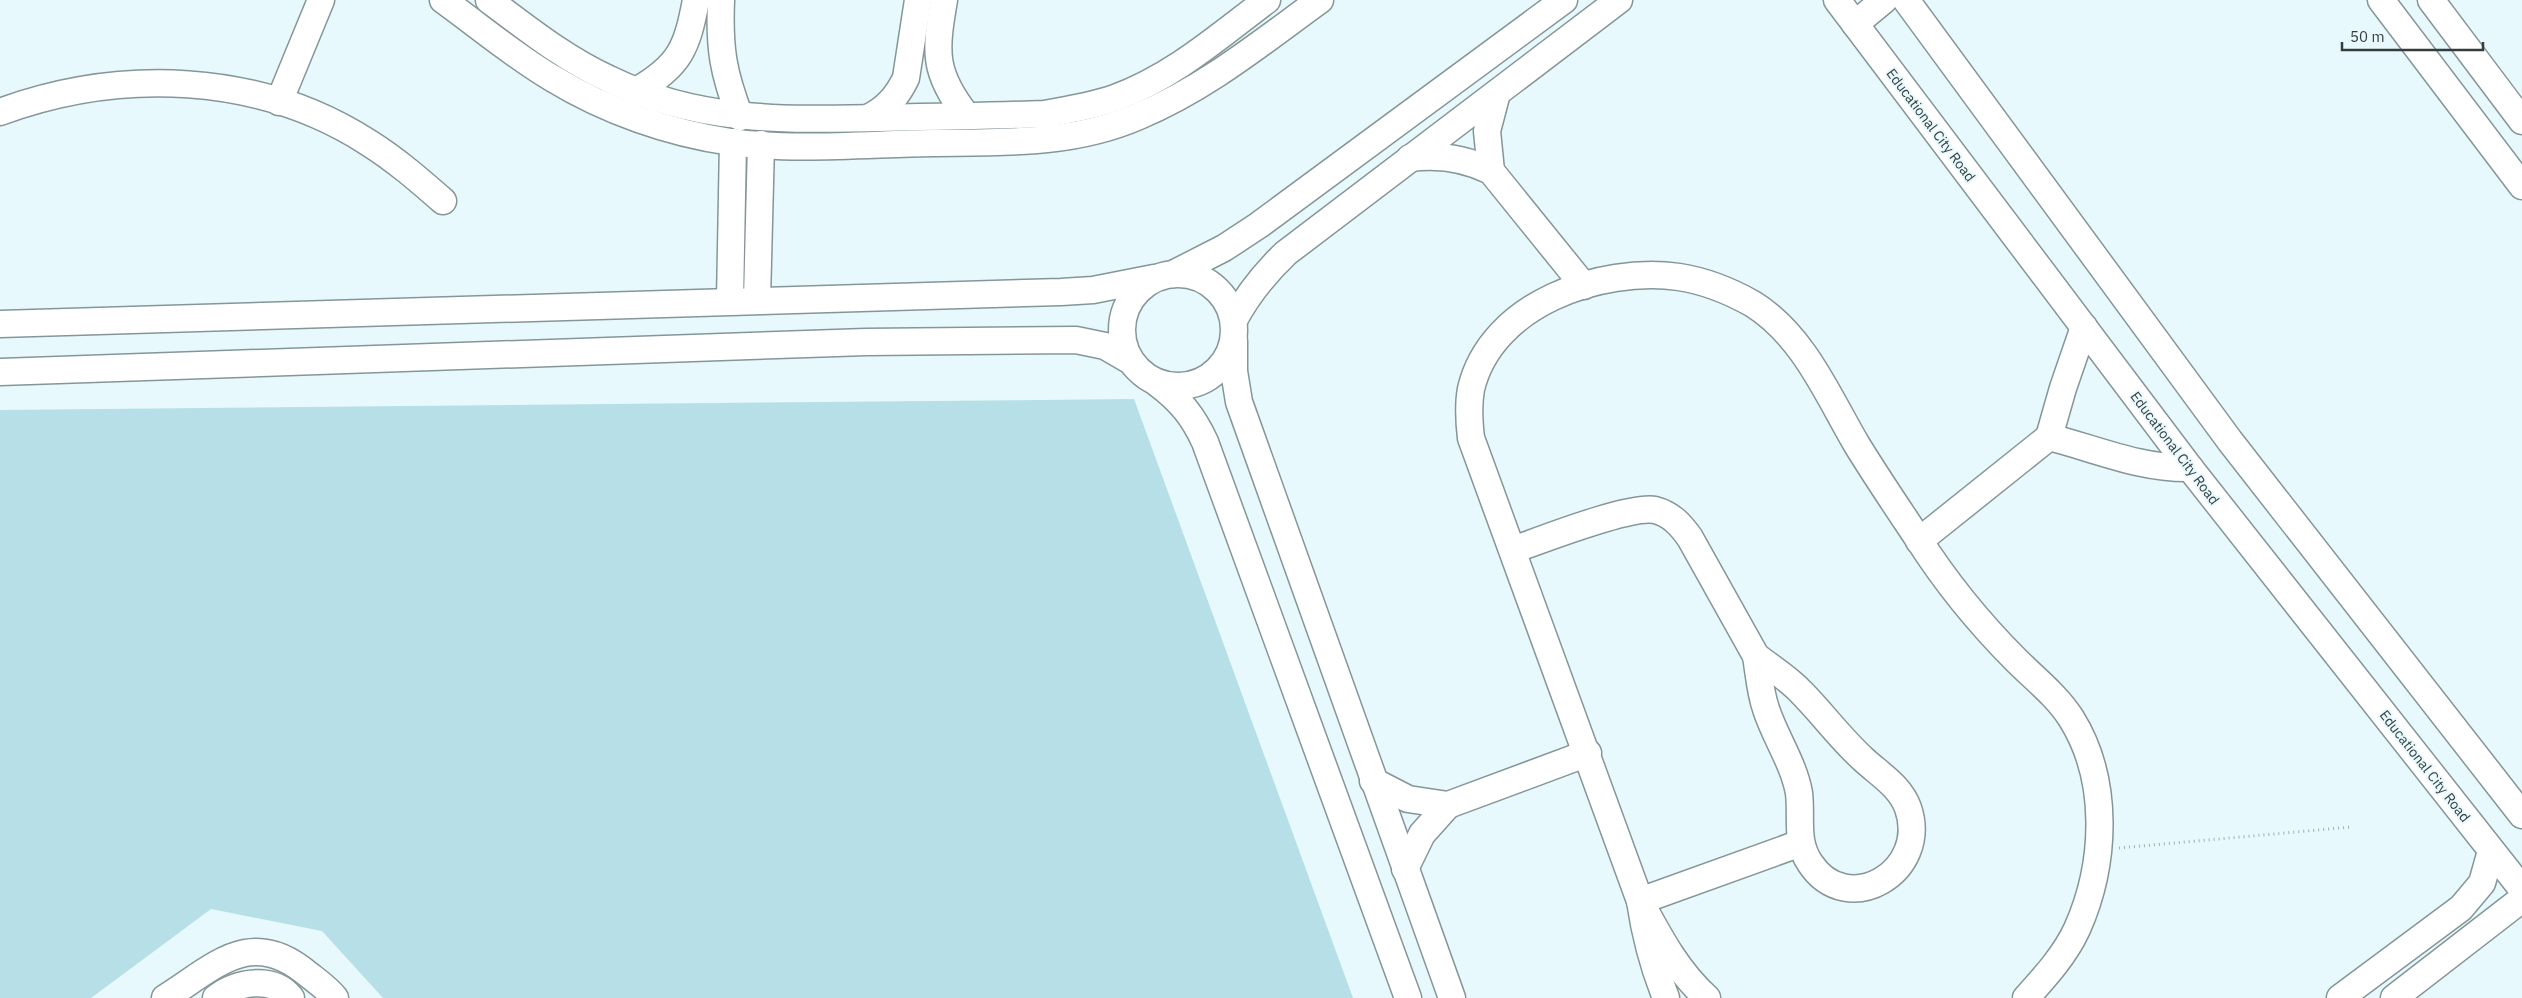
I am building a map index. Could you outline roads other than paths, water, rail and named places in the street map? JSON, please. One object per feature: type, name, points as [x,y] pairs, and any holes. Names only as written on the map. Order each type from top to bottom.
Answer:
[{"type":"street","points":[[279,102],[321,0]]},
{"type":"street","points":[[443,0],[527,62],[582,94],[641,119],[702,137],[733,142],[809,146],[1034,141],[1061,138],[1114,126],[1164,105],[1210,80],[1320,0]]},
{"type":"street","points":[[490,0],[566,55],[609,80],[636,91],[687,108],[740,117],[810,120],[1044,114],[1080,108],[1116,98],[1149,83],[1187,61],[1267,0]]},
{"type":"street","points":[[636,91],[653,81],[668,68],[680,53],[689,35],[696,0]]},
{"type":"street","points":[[721,0],[720,46],[728,86],[740,117]]},
{"type":"street","points":[[868,118],[887,106],[906,78],[918,0]]},
{"type":"street","points":[[944,0],[938,49],[940,73],[953,98],[967,116]]},
{"type":"street","points":[[1129,360],[1121,337],[1122,320],[1127,304],[1137,290],[1224,248],[1259,226],[1564,0]]},
{"type":"street","points":[[1157,383],[1177,386],[1196,383],[1213,375],[1227,359],[1234,330],[1248,296],[1267,271],[1286,253],[1619,0]]},
{"type":"street","name":"Educational City Road","points":[[1837,0],[2190,468],[2522,889]]},
{"type":"street","points":[[1855,24],[1884,0]]},
{"type":"street","points":[[1906,0],[2230,441],[2522,815]]},
{"type":"street","points":[[2381,0],[2522,186]]},
{"type":"street","points":[[2431,0],[2521,117],[2488,141]]},
{"type":"street","points":[[0,112],[32,100],[73,90],[114,84],[156,82],[198,84],[230,90],[279,102],[324,119],[367,142],[407,169],[444,201]]},
{"type":"street","points":[[1149,83],[1164,105]]},
{"type":"street","points":[[1491,171],[1487,131],[1497,93]]},
{"type":"street","points":[[809,146],[810,120]]},
{"type":"street","points":[[730,301],[733,142]]},
{"type":"street","points":[[757,300],[761,144]]},
{"type":"street","points":[[1410,158],[1444,156],[1476,164],[1491,171],[1584,286]]},
{"type":"street","points":[[0,324],[1062,292],[1093,290],[1165,275],[1195,276],[1213,285],[1226,300],[1234,330],[1234,372],[1239,402],[1452,998]]},
{"type":"street","points":[[1707,998],[1692,984],[1664,946],[1640,901],[1588,753],[1471,438],[1469,414],[1471,390],[1479,366],[1491,346],[1507,327],[1548,299],[1584,286],[1623,278],[1651,275],[1679,277],[1706,283],[1732,292],[1756,306],[1796,344],[1919,541],[1961,598],[2016,660],[2047,688],[2070,717],[2082,739],[2097,793],[2099,849],[2091,891],[2076,931],[2054,968],[2026,998]]},
{"type":"street","points":[[1919,541],[2049,437],[2063,388],[2084,327]]},
{"type":"street","points":[[0,372],[622,350],[916,342],[1076,340],[1105,346],[1129,360],[1140,372],[1157,383],[1183,405],[1194,418],[1205,442],[1408,998]]},
{"type":"street","points":[[2049,437],[2145,465],[2167,468],[2190,468]]},
{"type":"street","points":[[1513,550],[1630,512],[1653,510],[1668,515],[1680,524],[1690,538],[1756,656],[1765,708],[1790,767],[1799,794],[1801,842],[1810,864],[1828,881],[1852,888],[1864,887],[1887,878],[1904,861],[1911,839],[1911,817],[1903,797],[1897,789],[1862,758],[1800,691],[1756,656]]},
{"type":"street","points":[[1405,869],[1422,834],[1448,805],[1588,753]]},
{"type":"street","points":[[1373,781],[1408,799],[1448,805]]},
{"type":"street","points":[[1640,901],[1801,842]]},
{"type":"street","points":[[2340,998],[2465,904],[2482,883],[2491,851]]},
{"type":"street","points":[[2394,998],[2522,899]]},
{"type":"street","points":[[1640,901],[1647,943],[1666,998]]},
{"type":"street","points":[[166,998],[232,955],[246,952],[265,952],[282,956],[296,963],[335,998]]},
{"type":"street","points":[[216,998],[239,985],[252,983],[268,985],[286,992],[291,998]]}]
